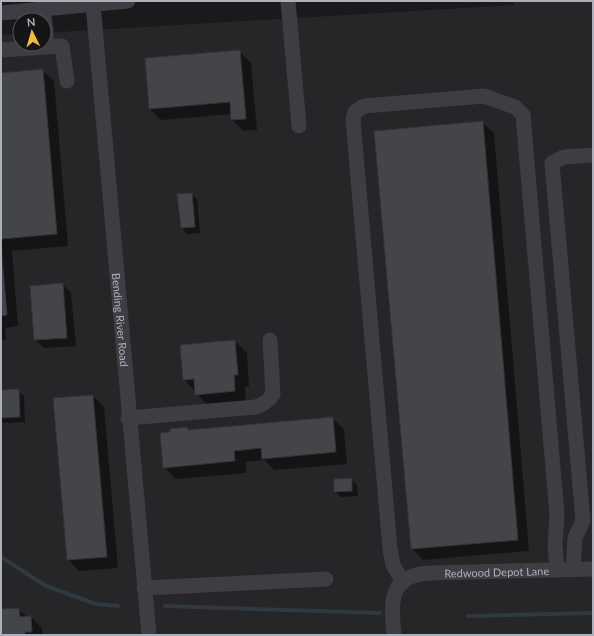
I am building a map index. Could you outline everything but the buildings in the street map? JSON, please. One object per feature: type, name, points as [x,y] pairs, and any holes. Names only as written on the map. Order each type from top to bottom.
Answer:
[{"type":"street","points":[[1,13],[128,1]]},
{"type":"street","points":[[288,1],[299,126]]},
{"type":"street","name":"Bending River Road","points":[[93,4],[128,418],[149,635]]},
{"type":"street","points":[[52,47],[62,46],[67,81]]},
{"type":"street","points":[[1,50],[12,49]]},
{"type":"street","points":[[394,635],[392,608],[393,598],[397,589],[404,582],[393,565],[390,549],[353,120],[355,112],[364,106],[484,96],[515,107],[523,115],[557,515],[555,545],[557,570]]},
{"type":"street","points":[[573,570],[575,538],[583,520],[552,163],[564,157],[593,155]]},
{"type":"street","points":[[128,418],[256,407],[263,404],[269,400],[273,394],[270,340]]},
{"type":"street","name":"Redwood Depot Lane","points":[[404,582],[411,576],[420,574],[593,569]]},
{"type":"street","points":[[144,588],[326,579]]},
{"type":"shaded area","points":[[514,1],[593,1],[593,635],[1,635],[1,35],[12,34],[12,52],[52,52],[52,33],[514,5]]},
{"type":"waterway","points":[[1,557],[46,586],[96,604],[118,606]]},
{"type":"waterway","points":[[165,606],[380,613]]},
{"type":"waterway","points":[[468,616],[593,613]]}]
